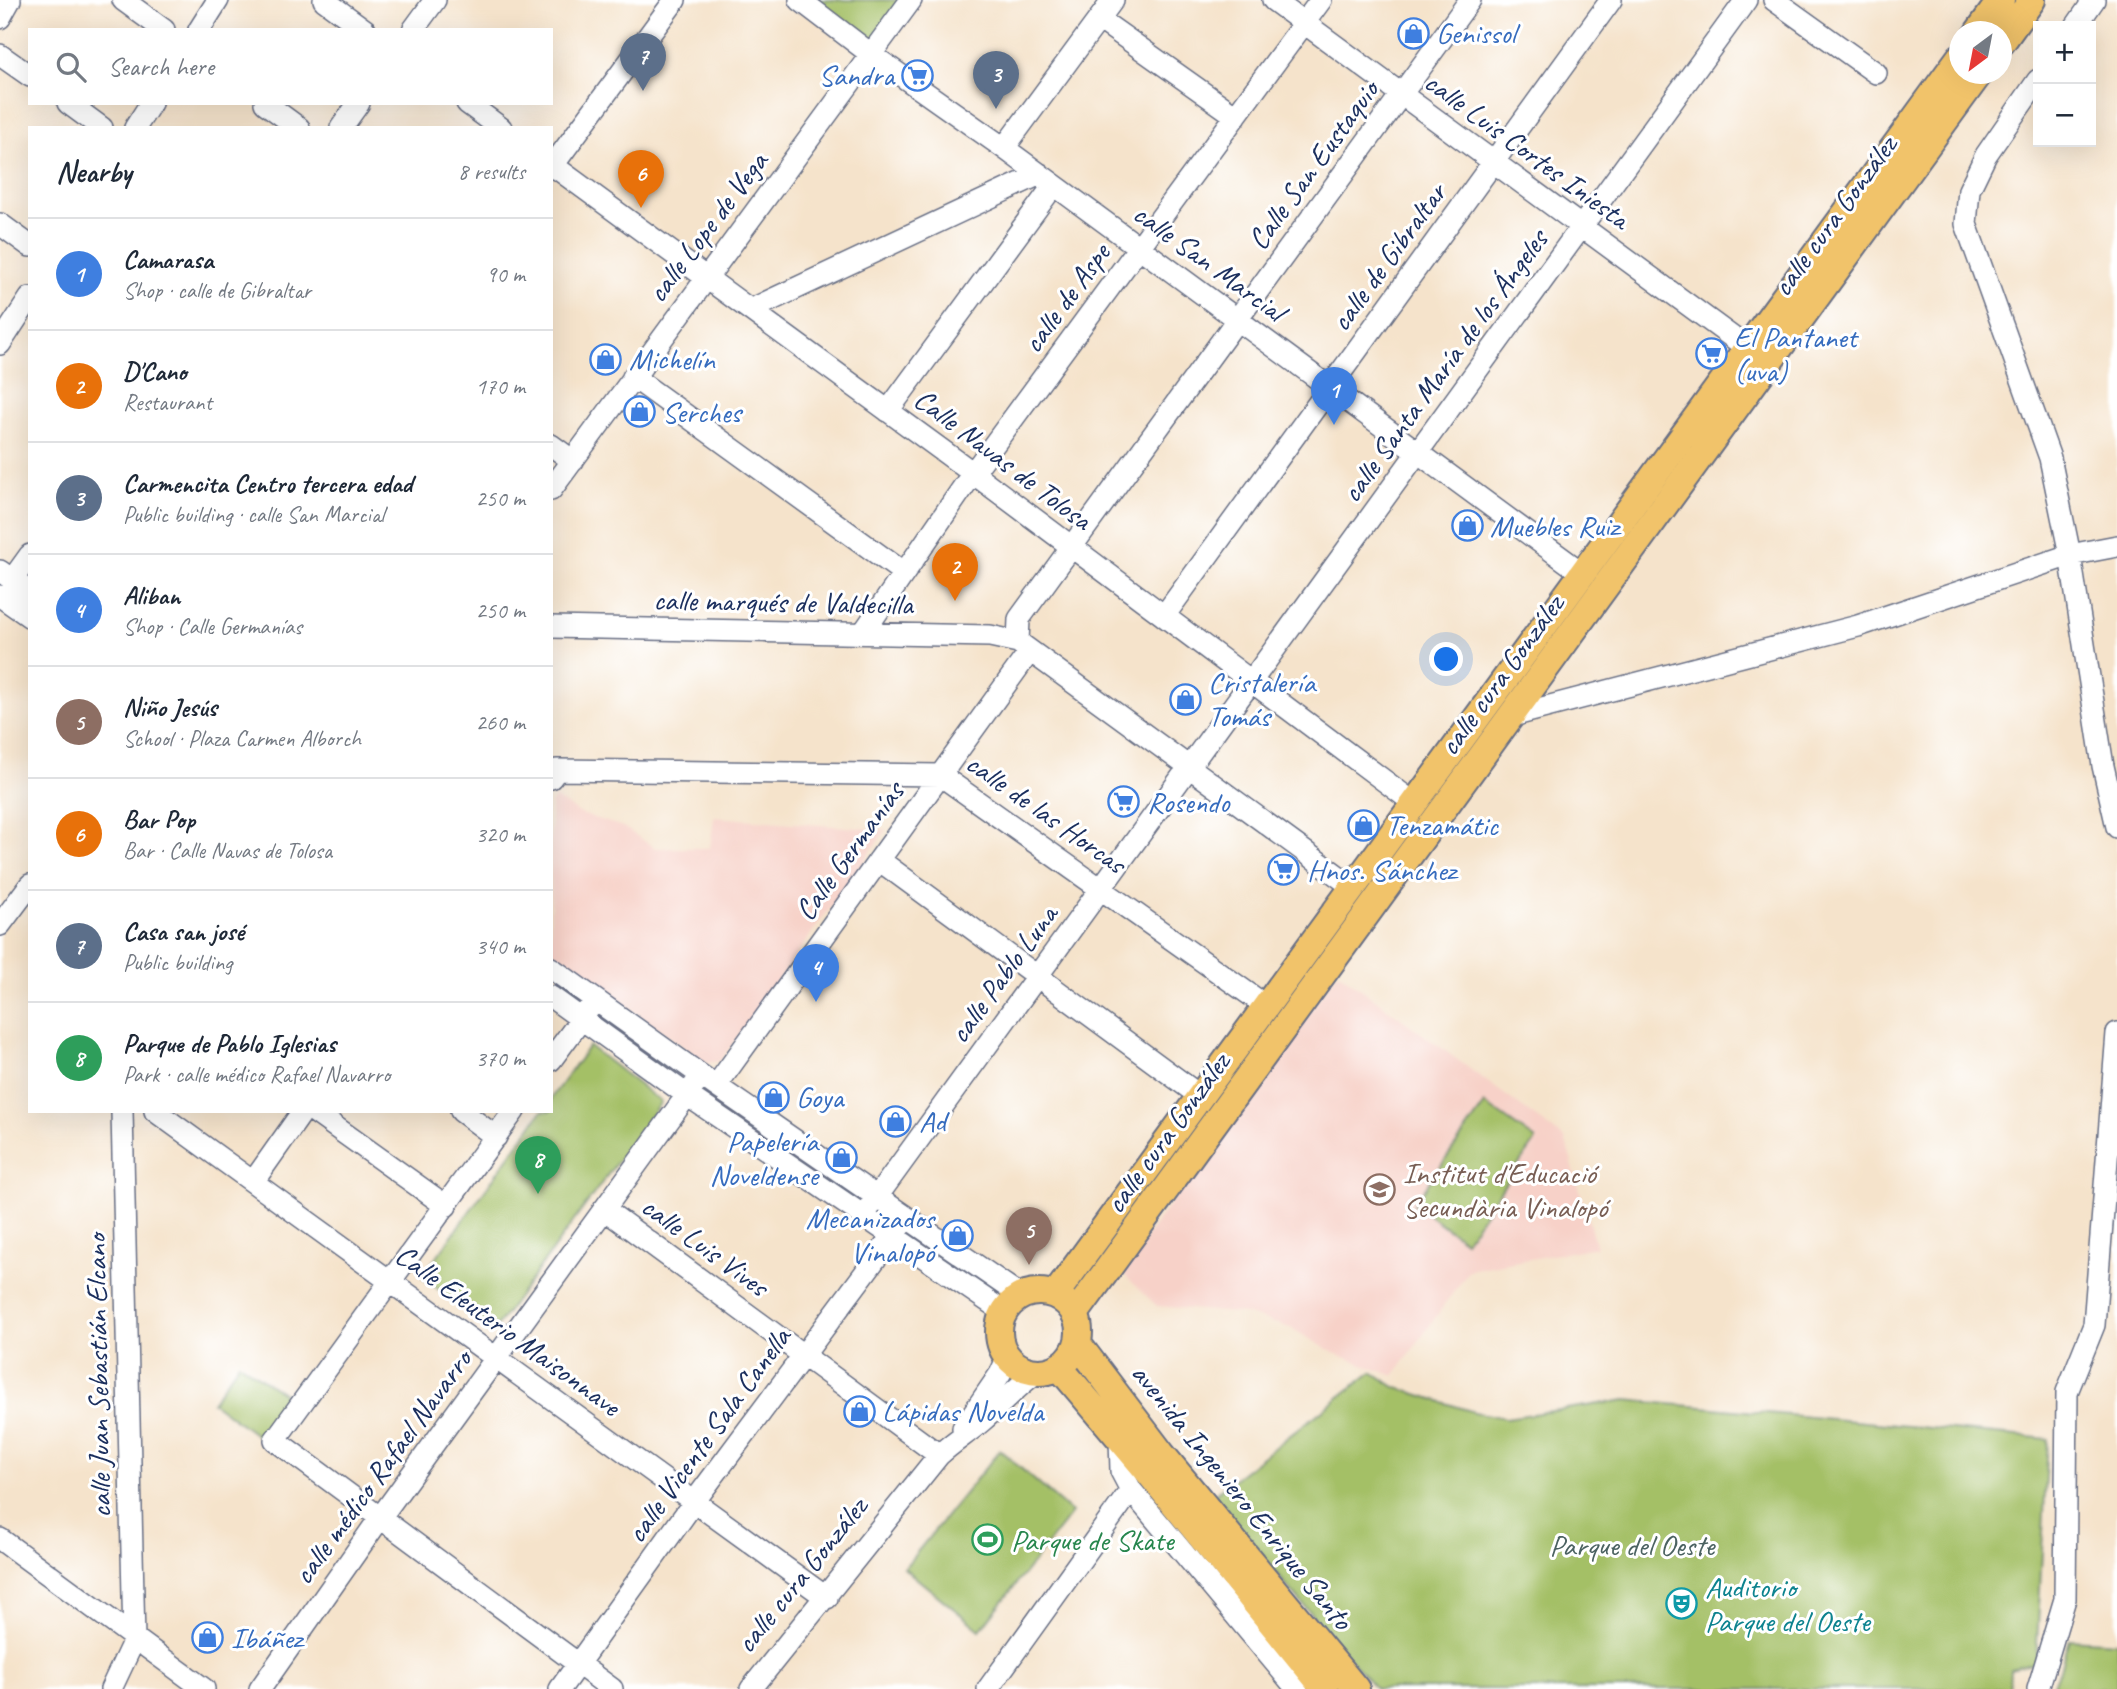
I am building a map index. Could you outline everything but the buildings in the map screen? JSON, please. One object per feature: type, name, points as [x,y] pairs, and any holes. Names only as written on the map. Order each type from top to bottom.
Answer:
[{"type":"main road","points":[[1986,21],[2001,0]]},
{"type":"main road","points":[[2012,27],[2032,0]]},
{"type":"main road","name":"calle cura González","points":[[1055,1295],[1949,71]]},
{"type":"main road","name":"calle cura González","points":[[1075,1314],[1972,84]]},
{"type":"main road","points":[[1032,1292],[1055,1295],[1067,1303],[1075,1314],[1079,1324],[1078,1344],[1074,1353],[1048,1370],[1024,1370],[1008,1357],[999,1340],[999,1326],[1012,1304],[1032,1292]]},
{"type":"main road","name":"avenida Ingeniero Enrique Santo","points":[[1078,1344],[1161,1453],[1356,1689]]},
{"type":"main road","name":"avenida Ingeniero Enrique Santo","points":[[1048,1370],[1120,1438],[1325,1689]]},
{"type":"street","points":[[0,18],[10,0]]},
{"type":"street","points":[[123,0],[161,28]]},
{"type":"street","points":[[200,28],[218,0]]},
{"type":"street","points":[[324,0],[362,28]]},
{"type":"street","points":[[414,28],[435,0]]},
{"type":"street","points":[[553,165],[675,0]]},
{"type":"street","name":"calle San Marcial","points":[[800,0],[1582,573]]},
{"type":"street","name":"calle Lope de Vega","points":[[553,487],[911,0]]},
{"type":"street","points":[[1004,148],[1114,0]]},
{"type":"street","name":"calle Luis Cortes Iniesta","points":[[1273,0],[1747,348]]},
{"type":"street","name":"calle de Aspe","points":[[863,633],[973,473],[1321,0]]},
{"type":"street","name":"Calle San Eustaquio","points":[[1024,646],[1019,619],[1470,0]]},
{"type":"street","name":"calle de Gibraltar","points":[[1164,617],[1611,0]]},
{"type":"street","name":"calle Santa María de los Ángeles","points":[[1190,768],[1746,0]]},
{"type":"street","points":[[1774,0],[1876,73]]},
{"type":"street","points":[[2079,21],[2094,0]]},
{"type":"street","points":[[1099,19],[1236,117]]},
{"type":"street","points":[[0,55],[28,75]]},
{"type":"street","points":[[2035,84],[1986,155],[1969,190],[1966,225],[2050,458],[2070,555],[2103,766],[2117,827]]},
{"type":"street","points":[[71,105],[99,126]]},
{"type":"street","points":[[136,126],[150,105]]},
{"type":"street","points":[[268,105],[296,126]]},
{"type":"street","points":[[342,126],[358,105]]},
{"type":"street","points":[[470,105],[498,126]]},
{"type":"street","name":"Calle Navas de Tolosa","points":[[553,167],[973,473],[1414,803]]},
{"type":"street","points":[[750,310],[1047,180]]},
{"type":"street","points":[[888,411],[1047,180]]},
{"type":"street","points":[[0,224],[28,245]]},
{"type":"street","points":[[0,344],[28,301]]},
{"type":"street","points":[[633,377],[904,573]]},
{"type":"street","points":[[553,446],[573,461]]},
{"type":"street","points":[[1512,716],[1858,626],[2070,555],[2117,546]]},
{"type":"street","points":[[28,558],[11,585],[28,614]]},
{"type":"street","name":"calle marqués de Valdecilla","points":[[553,627],[990,636],[1024,646],[1353,887]]},
{"type":"street","name":"Calle Germanías","points":[[709,1081],[879,860],[940,775],[1024,646]]},
{"type":"street","name":"calle Pablo Luna","points":[[863,1216],[1190,768]]},
{"type":"street","name":"calle de las Horcas","points":[[553,775],[557,770],[940,775],[1266,1006]]},
{"type":"street","points":[[879,860],[1200,1096]]},
{"type":"street","points":[[0,925],[28,888]]},
{"type":"street","points":[[553,969],[906,1217],[1012,1304]]},
{"type":"street","points":[[553,998],[687,1095],[892,1236],[1012,1304]]},
{"type":"street","points":[[553,1057],[595,999]]},
{"type":"street","points":[[2038,1689],[2065,1599],[2067,1392],[2094,1325],[2117,1033]]},
{"type":"street","name":"calle médico Rafael Navarro","points":[[260,1689],[380,1518],[687,1095],[709,1081]]},
{"type":"street","name":"calle Juan Sebastián Elcano","points":[[122,1113],[134,1640]]},
{"type":"street","name":"Calle Eleuterio Maisonnave","points":[[158,1113],[827,1598]]},
{"type":"street","points":[[253,1182],[302,1113]]},
{"type":"street","points":[[316,1113],[446,1206]]},
{"type":"street","points":[[464,1113],[496,1137]]},
{"type":"street","points":[[513,1113],[275,1440],[612,1689]]},
{"type":"street","name":"calle Luis Vives","points":[[604,1209],[939,1455]]},
{"type":"street","name":"calle Vicente Sala Canella","points":[[561,1689],[694,1502],[906,1217]]},
{"type":"street","name":"calle cura González","points":[[957,1438],[1008,1357]]},
{"type":"street","name":"calle cura González","points":[[751,1689],[827,1598],[939,1455],[957,1438],[981,1422],[1018,1386],[1048,1370]]},
{"type":"street","name":"avenida Ingeniero Enrique Santo","points":[[1120,1438],[1121,1471],[1131,1490],[1297,1689]]},
{"type":"street","points":[[988,1689],[1131,1490]]},
{"type":"street","points":[[0,1539],[190,1685]]},
{"type":"street","points":[[111,1689],[134,1640]]},
{"type":"shaded area","points":[[555,798],[581,814],[623,827],[655,848],[710,848],[714,817],[886,830],[720,1061],[706,1063],[553,952]]},
{"type":"shaded area","name":"Institut d'Educació Secundària Vinalopó","points":[[1338,972],[1565,1139],[1596,1247],[1469,1270],[1394,1376],[1334,1353],[1291,1328],[1245,1314],[1157,1306],[1121,1272]]},
{"type":"green space","points":[[800,0],[911,0],[872,55]]},
{"type":"green space","points":[[589,1046],[661,1102],[494,1330],[422,1277],[541,1113],[553,1113],[553,1095]]},
{"type":"green space","points":[[1485,1104],[1536,1140],[1465,1241],[1414,1204]]},
{"type":"green space","points":[[239,1363],[290,1398],[260,1438],[212,1402]]},
{"type":"green space","name":"Parque del Oeste","points":[[1372,1372],[1395,1387],[1474,1412],[1506,1418],[1626,1400],[2048,1439],[2036,1663],[2010,1669],[2009,1689],[1376,1689],[1257,1551],[1213,1495]]},
{"type":"green space","name":"Parque de Skate","points":[[1000,1450],[1072,1513],[980,1630],[904,1568]]},
{"type":"green space","points":[[2069,1639],[2117,1642],[2117,1689],[2052,1689]]},
{"type":"place","name":"Genissol","points":[[1413,33]]},
{"type":"place","name":"Sandra","points":[[917,75]]},
{"type":"place","name":"Casa san josé","points":[[643,91]]},
{"type":"place","name":"Carmencita Centro tercera edad","points":[[996,109]]},
{"type":"place","name":"Bar Pop","points":[[641,208]]},
{"type":"place","name":"El Pantanet (uva)","points":[[1711,354]]},
{"type":"place","name":"Michelín","points":[[606,359]]},
{"type":"place","name":"Serches","points":[[639,412]]},
{"type":"place","name":"Camarasa","points":[[1334,425]]},
{"type":"place","name":"Muebles Ruiz","points":[[1467,526]]},
{"type":"place","name":"D'Cano","points":[[955,601]]},
{"type":"place","name":"Cristalería Tomás","points":[[1185,699]]},
{"type":"place","name":"Rosendo","points":[[1124,802]]},
{"type":"place","name":"Tenzamátic","points":[[1363,825]]},
{"type":"place","name":"Hnos. Sánchez","points":[[1284,870]]},
{"type":"place","name":"Aliban","points":[[816,1002]]},
{"type":"place","name":"Goya","points":[[773,1097]]},
{"type":"place","name":"Ad","points":[[896,1121]]},
{"type":"place","name":"Papelería Noveldense","points":[[841,1158]]},
{"type":"place","name":"Institut d'Educació Secundària Vinalopó","points":[[1380,1190]]},
{"type":"place","name":"Parque de Pablo Iglesias","points":[[538,1194]]},
{"type":"place","name":"Mecanizados Vinalopó","points":[[957,1235]]},
{"type":"place","name":"Niño Jesús","points":[[1029,1265]]},
{"type":"place","name":"Lápidas Novelda","points":[[859,1411]]},
{"type":"place","name":"Parque de Skate","points":[[988,1540]]},
{"type":"place","name":"Auditorio Parque del Oeste","points":[[1682,1604]]},
{"type":"place","name":"Ibáñez","points":[[208,1638]]}]
